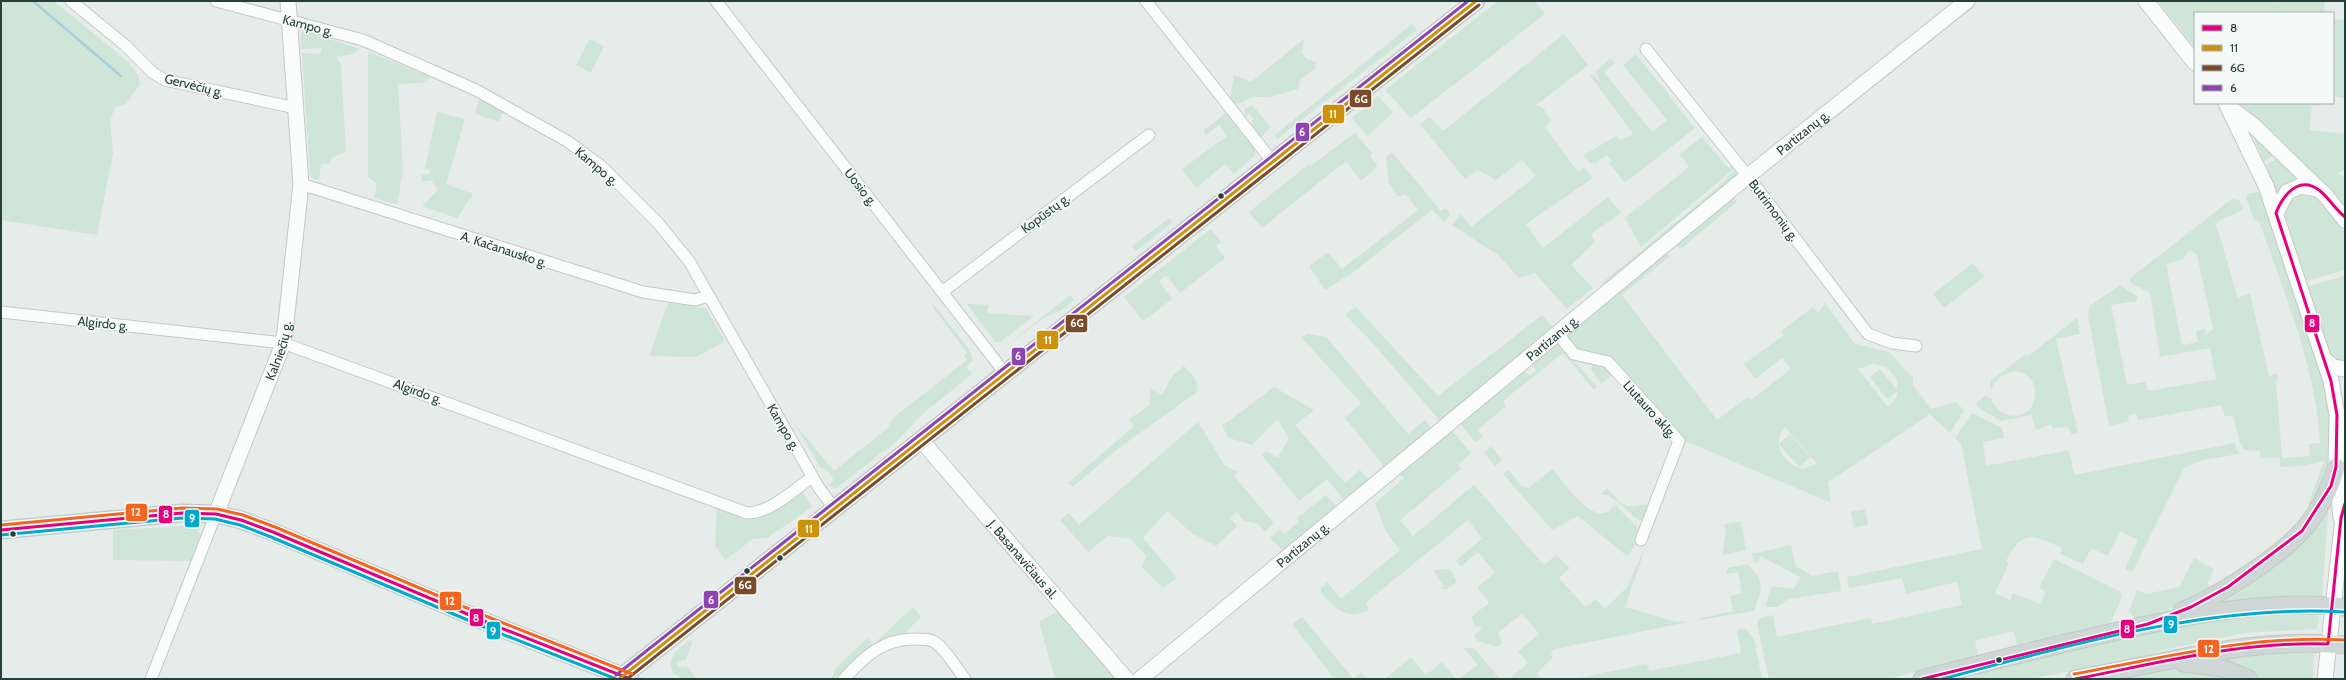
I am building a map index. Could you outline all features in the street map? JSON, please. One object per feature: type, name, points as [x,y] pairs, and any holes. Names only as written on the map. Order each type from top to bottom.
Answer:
[{"type":"main road","points":[[1,530],[154,515],[216,514],[241,520],[273,532],[484,622],[624,678],[834,508],[1476,1]]},
{"type":"main road","points":[[2148,624],[2191,607],[2228,587],[2293,539],[2302,531],[2327,493],[2336,467]]},
{"type":"main road","points":[[1922,679],[1940,677],[2148,624],[2212,611],[2245,608],[2338,606]]},
{"type":"main road","points":[[2075,679],[2251,645],[2305,642],[2345,645]]},
{"type":"main road","points":[[2164,662],[2223,668],[2249,679]]},
{"type":"street","name":"Gervėčių g.","points":[[71,1],[125,45],[153,73],[165,80],[296,108]]},
{"type":"street","name":"Kampo g.","points":[[216,1],[363,40],[476,90],[567,141],[601,166],[658,223],[689,261],[812,477],[834,508]]},
{"type":"street","name":"Kalniečių g.","points":[[151,679],[283,343],[301,184],[288,1]]},
{"type":"street","name":"Uosio g.","points":[[716,1],[1005,373]]},
{"type":"street","points":[[1146,1],[1272,162]]},
{"type":"street","name":"Partizanų g.","points":[[1140,679],[1748,176],[1967,1]]},
{"type":"street","points":[[2146,1],[2194,62]]},
{"type":"street","name":"Butrimonių g.","points":[[1646,49],[1748,176],[1868,334],[1892,342],[1916,346]]},
{"type":"street","points":[[2228,106],[2248,131],[2318,189],[2344,217]]},
{"type":"street","points":[[2248,131],[2325,360],[2337,415],[2336,467],[2343,511],[2338,606],[2330,624],[2325,679]]},
{"type":"street","name":"Kopūstų g.","points":[[942,292],[1148,135]]},
{"type":"street","name":"A. Kačanausko g.","points":[[301,184],[643,292],[695,300],[709,296]]},
{"type":"street","points":[[2276,213],[2287,192],[2301,186],[2318,189]]},
{"type":"street","name":"Algirdo g.","points":[[1,312],[283,343],[747,513],[755,513],[765,509],[812,477]]},
{"type":"street","name":"Liutauro aklg.","points":[[1557,333],[1574,354],[1608,362],[1679,441],[1641,540]]},
{"type":"street","points":[[2325,360],[2333,367],[2345,369]]},
{"type":"street","name":"J. Basanavičiaus al.","points":[[921,440],[1126,679]]},
{"type":"street","points":[[844,679],[865,656],[875,648],[898,640],[913,639],[928,640],[938,644],[965,679]]},
{"type":"green space","points":[[1,1],[54,1],[127,61],[138,75],[140,84],[126,104],[115,107],[110,121],[113,153],[97,235],[1,220]]},
{"type":"green space","points":[[1498,1],[1535,1],[1545,14],[1411,118],[1385,90]]},
{"type":"green space","points":[[2158,1],[2268,1],[2280,3],[2280,1],[2325,1],[2324,12],[2194,12],[2194,47]]},
{"type":"green space","points":[[2334,19],[2345,20],[2345,98],[2334,96]]},
{"type":"green space","points":[[1412,24],[1417,30],[1277,139],[1275,135]]},
{"type":"green space","points":[[305,31],[360,49],[352,54],[337,57],[341,66],[346,152],[333,157],[329,164],[321,164],[319,179],[316,180],[312,178],[310,173],[302,53],[321,54],[322,48],[301,49],[301,33]]},
{"type":"green space","points":[[1564,34],[1588,65],[1536,105],[1543,108],[1551,120],[1545,127],[1578,172],[1584,168],[1593,178],[1526,224],[1543,248],[1608,197],[1621,213],[1591,234],[1595,242],[1571,265],[1593,288],[1567,309],[1535,273],[1519,278],[1498,255],[1452,225],[1461,214],[1471,227],[1536,176],[1522,160],[1496,180],[1478,170],[1465,179],[1420,124],[1430,117],[1443,131]]},
{"type":"green space","points":[[589,39],[604,46],[591,73],[576,65]]},
{"type":"green space","points":[[1304,39],[1302,53],[1307,59],[1316,62],[1315,69],[1300,79],[1298,89],[1269,97],[1252,97],[1240,103],[1234,103],[1230,98],[1234,75],[1251,82]]},
{"type":"green space","points":[[368,52],[431,77],[422,83],[398,84],[403,170],[397,205],[374,198],[377,183],[368,177]]},
{"type":"green space","points":[[1636,54],[1695,128],[1625,183],[1609,163],[1612,161],[1607,155],[1595,163],[1590,163],[1584,155],[1616,136],[1620,140],[1633,134],[1590,75],[1591,74],[1600,82],[1596,71],[1611,58],[1615,63],[1604,72],[1652,132],[1667,120],[1623,65]]},
{"type":"green space","points":[[1378,96],[1393,113],[1367,136],[1352,118]]},
{"type":"green space","points":[[480,97],[504,109],[499,122],[475,114]]},
{"type":"green space","points":[[2240,104],[2321,104],[2319,106],[2312,106],[2309,130],[2345,134],[2345,169],[2338,173],[2345,178],[2345,209]]},
{"type":"green space","points":[[1252,105],[1271,127],[1261,137],[1251,124],[1254,119],[1249,113],[1245,117],[1245,109]]},
{"type":"green space","points":[[437,112],[465,119],[446,184],[473,194],[457,218],[422,206],[438,190],[431,180],[422,182],[421,175],[429,174],[431,170],[425,169]]},
{"type":"green space","points":[[1226,113],[1255,149],[1255,155],[1234,174],[1225,164],[1196,188],[1182,169],[1227,136],[1219,125],[1206,135],[1203,131]]},
{"type":"green space","points":[[1355,133],[1372,153],[1370,156],[1377,165],[1376,168],[1361,181],[1346,161],[1262,228],[1249,212],[1309,164],[1310,166]]},
{"type":"green space","points":[[2252,134],[2275,155],[2264,161]]},
{"type":"green space","points":[[1702,137],[1728,168],[1734,166],[1735,168],[1641,247],[1625,218],[1689,167],[1680,154]]},
{"type":"green space","points":[[1392,152],[1441,211],[1446,208],[1450,214],[1445,223],[1432,210],[1352,273],[1325,290],[1309,266],[1328,252],[1342,269],[1418,210],[1406,195],[1397,196],[1389,183],[1386,157]]},
{"type":"green space","points":[[2278,158],[2300,178],[2278,195],[2266,165]]},
{"type":"green space","points":[[1736,171],[1736,177],[1605,287],[1602,283],[1723,183],[1729,175]]},
{"type":"green space","points":[[2259,192],[2262,193],[2326,389],[2331,422],[2331,436],[2322,478],[2310,509],[2308,505],[2324,461],[2303,466],[2280,467],[2280,458],[2261,458],[2260,451],[2245,450],[2240,443],[2233,415],[2225,417],[2222,405],[2138,420],[2136,413],[2128,415],[2129,421],[2109,426],[2088,315],[2090,306],[2120,285],[2137,296],[2137,301],[2111,305],[2127,385],[2145,382],[2149,391],[2216,379],[2210,348],[2160,357],[2150,293],[2131,283],[2129,279],[2232,199],[2239,200],[2243,209],[2240,212],[2222,219],[2216,224],[2238,298],[2250,293],[2269,376],[2277,374],[2278,381],[2276,381],[2282,458],[2310,456],[2309,444],[2320,443],[2317,414],[2306,358],[2259,221],[2254,220],[2246,197],[2248,194]],"holes":[[[2190,250],[2197,255],[2213,329],[2206,334],[2205,329],[2196,331],[2198,342],[2182,345],[2166,264],[2182,260]]]},
{"type":"green space","points":[[2292,193],[2316,195],[2333,213],[2345,233],[2345,270],[2306,281],[2284,211]]},
{"type":"green space","points":[[1732,195],[1737,202],[1682,248],[1676,247],[1675,245]]},
{"type":"green space","points":[[1169,218],[1173,222],[1136,251],[1132,246]]},
{"type":"green space","points":[[1211,229],[1221,242],[1216,246],[1225,258],[1180,293],[1166,275],[1159,281],[1172,299],[1143,321],[1124,297]]},
{"type":"green space","points":[[1665,251],[1670,256],[1622,295],[1717,420],[1748,397],[1751,400],[1791,369],[1782,358],[1755,379],[1744,364],[1784,335],[1781,331],[1813,307],[1818,313],[1825,303],[1855,344],[1889,352],[1913,378],[1913,385],[1931,409],[1956,402],[1964,410],[1950,433],[1930,414],[1828,482],[1831,501],[1829,502],[1683,440],[1608,357],[1586,355],[1575,350],[1567,340],[1565,331]],"holes":[[[1873,364],[1887,367],[1897,380],[1897,397],[1888,407],[1858,369]],[[1785,427],[1817,464],[1803,469],[1790,463],[1785,458],[1779,447],[1779,440]]]},
{"type":"green space","points":[[1973,263],[1984,277],[1944,308],[1933,294]]},
{"type":"green space","points":[[2345,276],[2345,365],[2332,361],[2308,286]]},
{"type":"green space","points":[[1070,295],[1074,300],[1062,310],[1045,317],[1001,350]]},
{"type":"green space","points":[[668,303],[706,308],[725,341],[696,357],[649,356]]},
{"type":"green space","points":[[967,304],[989,305],[987,313],[1034,316],[1000,342],[995,342]]},
{"type":"green space","points":[[934,305],[969,349],[973,360],[966,367],[972,374],[921,415],[898,440],[835,489],[829,485],[834,481],[831,476],[827,471],[820,467],[795,424],[834,471],[889,427],[893,418],[967,360],[964,356],[967,353],[932,306]]},
{"type":"green space","points":[[1356,307],[1438,396],[1542,315],[1554,329],[1441,422],[1370,340],[1345,315]]},
{"type":"green space","points":[[2077,318],[2080,334],[2056,339],[2078,433],[2072,435],[2068,427],[2052,428],[2052,424],[2036,430],[2032,415],[2001,421],[1977,407],[1977,402],[1985,396],[1991,398],[2002,412],[2009,415],[2017,416],[2030,409],[2034,402],[2035,392],[2033,383],[2029,377],[2023,373],[2009,373],[2002,376],[1991,390],[1990,381],[2026,354],[2028,356]]},
{"type":"green space","points":[[1308,334],[1326,337],[1408,434],[1425,420],[1432,430],[1383,470],[1381,468],[1383,465],[1345,418],[1361,403],[1301,337]]},
{"type":"green space","points":[[1558,342],[1597,387],[1594,390],[1563,353],[1503,401],[1506,406],[1478,430],[1483,437],[1475,442],[1460,423],[1523,370],[1530,376],[1536,370],[1531,362]]},
{"type":"green space","points":[[1598,363],[1603,364],[1614,373],[1601,384],[1591,369],[1593,365]]},
{"type":"green space","points":[[1184,366],[1196,381],[1198,388],[1197,392],[1115,451],[1073,487],[1068,483],[1134,426],[1129,419],[1150,405],[1150,388],[1162,395],[1173,375]]},
{"type":"green space","points":[[1880,369],[1898,391],[1887,399],[1870,377]]},
{"type":"green space","points":[[1274,387],[1314,410],[1295,425],[1345,483],[1360,470],[1368,479],[1344,500],[1327,479],[1299,501],[1262,455],[1266,451],[1278,458],[1289,438],[1277,419],[1252,445],[1229,438],[1222,426]]},
{"type":"green space","points":[[1972,413],[2002,428],[2004,438],[1983,442],[1986,466],[2069,450],[2074,475],[2234,443],[2239,454],[2202,460],[2184,468],[2132,573],[2125,568],[2138,540],[2120,531],[2108,556],[2091,548],[2083,564],[2060,554],[2062,548],[2043,540],[2029,538],[2023,539],[2017,544],[2006,561],[2009,563],[1995,593],[2010,600],[2013,593],[2040,604],[2046,592],[2039,588],[2054,559],[2121,592],[2122,596],[2111,622],[2108,624],[2017,645],[2014,631],[1975,641],[1978,656],[1888,679],[1769,679],[1757,624],[1760,618],[1773,615],[1777,637],[1871,618],[1872,624],[1962,605],[1957,582],[1906,594],[1902,578],[1849,588],[1847,577],[1982,549],[1961,443],[1955,438]]},
{"type":"green space","points":[[1198,422],[1225,466],[1238,472],[1234,476],[1274,523],[1264,532],[1259,524],[1244,521],[1237,512],[1230,518],[1237,526],[1216,546],[1193,534],[1167,511],[1143,538],[1177,578],[1163,588],[1142,567],[1146,556],[1130,538],[1108,536],[1088,552],[1060,520],[1069,513],[1079,525]]},
{"type":"green space","points":[[1451,429],[1471,453],[1458,465],[1461,469],[1400,520],[1413,536],[1474,485],[1544,565],[1556,555],[1570,568],[1559,578],[1585,607],[1596,599],[1605,609],[1627,587],[1647,543],[1625,607],[1677,622],[1684,621],[1684,623],[1555,649],[1550,653],[1553,657],[1538,672],[1539,677],[1545,679],[1509,679],[1528,663],[1518,651],[1539,634],[1522,614],[1500,631],[1498,634],[1502,644],[1498,647],[1478,641],[1474,636],[1482,627],[1475,626],[1472,616],[1489,603],[1477,587],[1495,573],[1478,552],[1460,567],[1456,560],[1482,539],[1468,520],[1365,603],[1369,609],[1361,613],[1348,614],[1337,609],[1321,593],[1321,588],[1327,582],[1341,599],[1400,550],[1386,532],[1375,503],[1404,478],[1397,472]]},
{"type":"green space","points":[[1790,434],[1810,457],[1799,467],[1779,444]]},
{"type":"green space","points":[[1491,446],[1502,460],[1495,466],[1484,452]]},
{"type":"green space","points":[[1553,469],[1572,493],[1590,509],[1599,513],[1607,512],[1614,504],[1638,528],[1641,532],[1628,557],[1578,516],[1552,530],[1503,474],[1509,470],[1520,485],[1528,488]]},
{"type":"green space","points":[[1607,488],[1627,506],[1632,507],[1643,504],[1651,508],[1645,523],[1634,516],[1619,502],[1601,494]]},
{"type":"green space","points":[[802,491],[812,507],[767,538],[753,539],[725,560],[715,546],[717,506],[751,517]]},
{"type":"green space","points":[[1326,495],[1336,506],[1284,551],[1270,538],[1280,529],[1284,534],[1299,522],[1297,518]]},
{"type":"green space","points":[[2329,497],[2322,599],[2217,602]]},
{"type":"green space","points":[[1865,509],[1868,525],[1854,528],[1851,512]]},
{"type":"green space","points":[[1741,521],[1746,550],[1722,555],[1726,531],[1724,524]]},
{"type":"green space","points":[[187,526],[197,528],[201,536],[192,561],[113,560],[113,530]]},
{"type":"green space","points":[[1791,545],[1796,566],[1812,576],[1838,571],[1841,591],[1788,599],[1777,607],[1765,607],[1771,586],[1794,589],[1800,577],[1761,556],[1756,564],[1752,554]]},
{"type":"green space","points":[[2194,558],[2214,569],[2208,583],[2210,591],[2177,607],[2138,618],[2132,616],[2129,611],[2137,590],[2146,594],[2179,587]]},
{"type":"green space","points":[[1747,564],[1757,575],[1761,586],[1754,611],[1699,620],[1698,619],[1733,611],[1730,596],[1742,593],[1738,572],[1726,574],[1728,568]]},
{"type":"green space","points":[[1450,569],[1457,582],[1445,590],[1440,588],[1443,585],[1434,572],[1435,570]]},
{"type":"green space","points":[[913,607],[921,617],[905,633],[877,641]]},
{"type":"green space","points":[[1059,611],[1119,679],[1055,679],[1039,622]]},
{"type":"green space","points":[[2303,613],[2318,614],[2319,621],[2316,629],[2244,633],[2158,651],[2128,661],[2029,679],[1966,679],[2009,663],[2209,619]]},
{"type":"green space","points":[[1302,617],[1353,678],[1361,673],[1369,679],[1338,679],[1332,676],[1292,624]]},
{"type":"green space","points":[[1745,628],[1754,639],[1762,679],[1574,679],[1647,664],[1649,671],[1741,653],[1737,630]]},
{"type":"green space","points":[[867,638],[873,645],[834,679],[831,679],[837,667]]},
{"type":"green space","points":[[690,640],[692,642],[686,660],[677,661],[678,667],[687,666],[697,679],[682,679],[673,673],[671,662],[674,654]]},
{"type":"green space","points":[[1464,648],[1474,648],[1500,679],[1458,679],[1478,665]]},
{"type":"green space","points":[[2303,650],[2312,651],[2314,654],[2313,679],[2258,679],[2245,671],[2209,661],[2243,654]]},
{"type":"green space","points":[[1411,657],[1426,675],[1442,662],[1456,679],[1385,679]]},
{"type":"green space","points":[[2179,668],[2244,679],[2121,679]]},
{"type":"waterway","points":[[33,1],[121,76]]},
{"type":"transit line","name":"6","points":[[616,675],[1468,1]]},
{"type":"transit line","name":"11","points":[[619,679],[1476,1]]},
{"type":"transit line","name":"6G","points":[[627,679],[1479,5]]},
{"type":"transit line","name":"8","points":[[1922,679],[2148,624],[2191,607],[2228,587],[2302,531],[2331,486],[2336,467],[2337,415],[2331,381],[2276,213],[2287,194],[2298,186],[2305,185],[2312,186],[2319,190],[2345,217]]},
{"type":"transit line","name":"8","points":[[2075,679],[2201,654],[2264,646],[2328,644],[2341,518],[2345,504]]},
{"type":"transit line","name":"12","points":[[1,525],[182,508],[217,509],[243,515],[275,527],[493,619],[632,674]]},
{"type":"transit line","name":"8","points":[[1,530],[182,513],[216,514],[241,520],[273,532],[491,624],[630,679]]},
{"type":"transit line","name":"9","points":[[1,535],[182,518],[215,519],[240,525],[271,537],[489,629],[616,679]]},
{"type":"transit line","name":"9","points":[[1942,679],[2091,641],[2193,621],[2244,614],[2295,611],[2345,612]]},
{"type":"transit line","name":"12","points":[[2074,674],[2176,654],[2242,644],[2310,639],[2345,640]]}]
